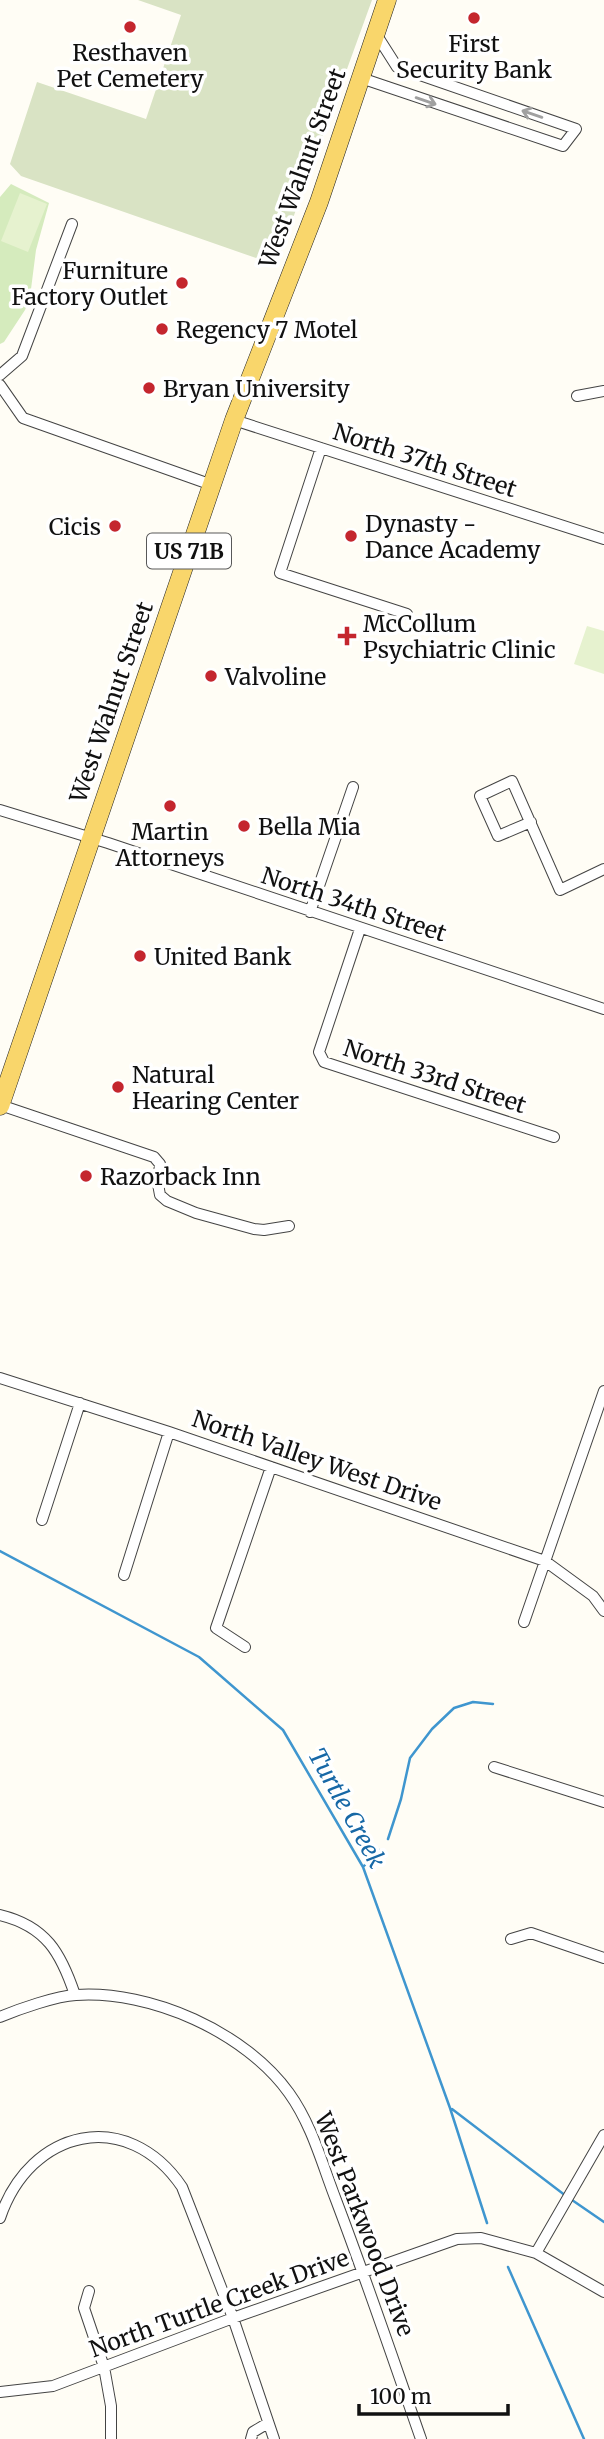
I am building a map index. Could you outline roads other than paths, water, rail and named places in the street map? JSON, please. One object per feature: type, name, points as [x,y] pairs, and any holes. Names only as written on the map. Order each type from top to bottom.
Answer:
[{"type":"main road","name":"West Walnut Street","points":[[0,1105],[234,420],[319,202],[387,0]]},
{"type":"street","points":[[361,78],[563,146],[576,129],[397,67],[376,34]]},
{"type":"street","points":[[0,374],[22,356],[72,223]]},
{"type":"street","points":[[0,385],[23,418],[212,485]]},
{"type":"street","points":[[577,396],[604,391]]},
{"type":"street","name":"North 37th Street","points":[[234,420],[604,539]]},
{"type":"street","points":[[321,448],[280,573],[407,614]]},
{"type":"street","points":[[531,822],[498,836],[480,796],[512,781],[531,822],[560,890],[604,869]]},
{"type":"street","points":[[310,912],[353,787]]},
{"type":"street","name":"North 34th Street","points":[[0,810],[604,1009]]},
{"type":"street","name":"North 33rd Street","points":[[360,929],[319,1052],[324,1062],[554,1137]]},
{"type":"street","points":[[0,1105],[154,1157],[160,1164],[160,1195],[180,1207],[254,1229],[289,1226]]},
{"type":"street","name":"North Valley West Drive","points":[[0,1378],[169,1432],[545,1560],[593,1596],[604,1611]]},
{"type":"street","points":[[524,1622],[604,1391]]},
{"type":"street","points":[[42,1521],[80,1404]]},
{"type":"street","points":[[124,1575],[169,1432]]},
{"type":"street","points":[[245,1647],[216,1628],[271,1467]]},
{"type":"street","points":[[494,1767],[604,1802]]},
{"type":"street","points":[[0,1916],[21,1922],[39,1932],[56,1949],[67,1970],[75,1995]]},
{"type":"street","points":[[511,1939],[531,1933],[604,1958]]},
{"type":"street","name":"West Parkwood Drive","points":[[0,2017],[75,1995],[146,2002],[181,2013],[214,2028],[266,2068],[289,2093],[306,2122],[364,2272],[421,2439]]},
{"type":"street","points":[[536,2253],[604,2135]]},
{"type":"street","points":[[0,2218],[10,2192],[20,2177],[43,2155],[61,2144],[79,2138],[113,2138],[151,2154],[171,2171],[182,2187],[233,2318],[274,2439]]},
{"type":"street","name":"North Turtle Creek Drive","points":[[0,2392],[52,2386],[233,2318],[457,2239],[481,2238],[536,2253],[604,2292]]},
{"type":"street","points":[[89,2291],[84,2308],[104,2367],[111,2406],[111,2439]]},
{"type":"street","points":[[251,2439],[253,2432],[268,2423]]},
{"type":"waterway","name":"Turtle Creek","points":[[0,1551],[199,1657],[283,1730],[363,1867],[450,2108],[487,2223]]},
{"type":"waterway","points":[[388,1839],[410,1758],[432,1729],[454,1708],[473,1702],[493,1704]]},
{"type":"waterway","points":[[363,1867],[379,1850]]},
{"type":"waterway","points":[[452,2109],[566,2196]]},
{"type":"waterway","points":[[572,2200],[604,2222]]},
{"type":"waterway","name":"Turtle Creek","points":[[508,2267],[584,2439]]},
{"type":"place","name":"First Security Bank","points":[[474,18]]},
{"type":"place","name":"Resthaven Pet Cemetery","points":[[130,27]]},
{"type":"place","name":"Furniture Factory Outlet","points":[[182,283]]},
{"type":"place","name":"Regency 7 Motel","points":[[162,329]]},
{"type":"place","name":"Bryan University","points":[[149,388]]},
{"type":"place","name":"Cicis","points":[[115,526]]},
{"type":"place","name":"Dynasty - Dance Academy","points":[[351,536]]},
{"type":"place","name":"McCollum Psychiatric Clinic","points":[[347,636]]},
{"type":"place","name":"Valvoline","points":[[211,676]]},
{"type":"place","name":"Martin Attorneys","points":[[170,806]]},
{"type":"place","name":"Bella Mia","points":[[244,826]]},
{"type":"place","name":"United Bank","points":[[140,956]]},
{"type":"place","name":"Natural Hearing Center","points":[[118,1087]]},
{"type":"place","name":"Razorback Inn","points":[[86,1176]]}]
